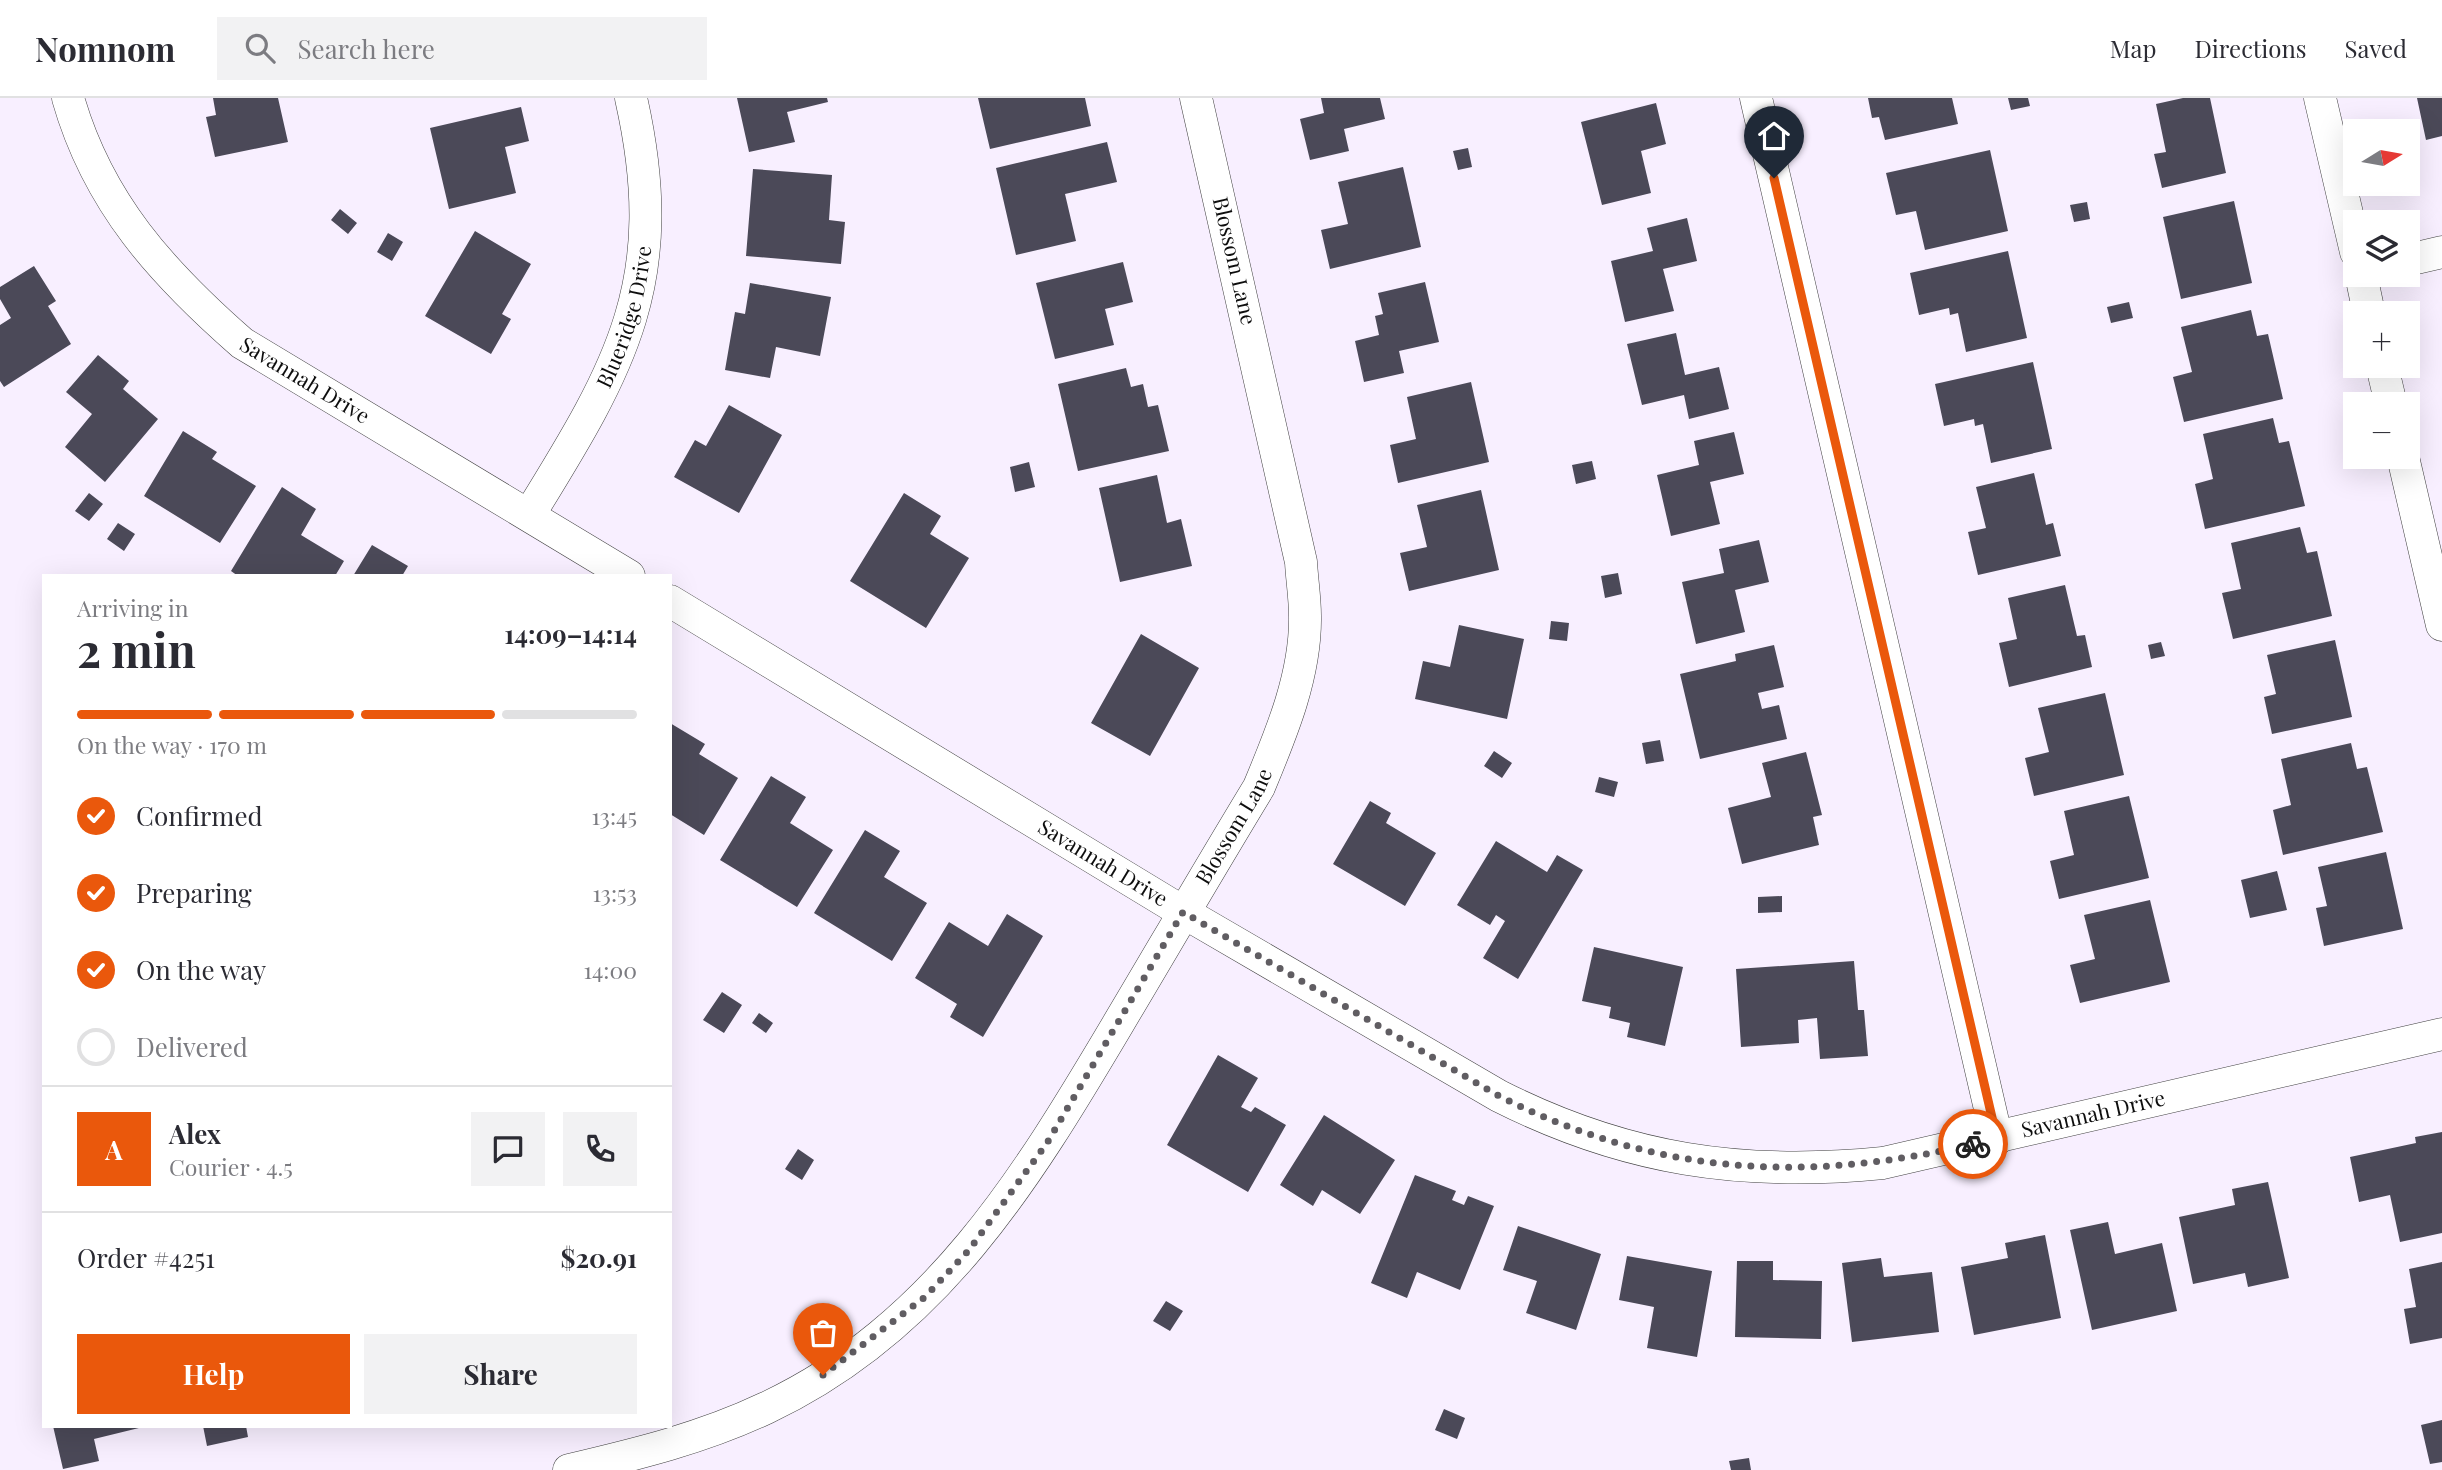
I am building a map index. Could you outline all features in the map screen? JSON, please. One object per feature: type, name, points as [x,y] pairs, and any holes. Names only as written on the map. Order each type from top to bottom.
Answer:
[{"type":"street","name":"Savannah Drive","points":[[68,98],[75,124],[104,189],[141,243],[188,296],[242,343],[626,574]]},
{"type":"street","name":"Blueridge Drive","points":[[528,514],[589,418],[616,363],[635,310],[645,253],[647,194],[631,98]]},
{"type":"street","name":"Blossom Lane","points":[[569,1470],[656,1449],[715,1430],[768,1407],[823,1375],[925,1297],[969,1250],[1047,1143],[1259,787],[1282,731],[1298,673],[1305,618],[1301,562],[1289,498],[1196,98]]},
{"type":"street","points":[[1756,98],[1997,1139]]},
{"type":"street","points":[[2320,98],[2346,210]]},
{"type":"street","points":[[2420,257],[2442,252]]},
{"type":"street","points":[[2406,469],[2442,625]]},
{"type":"street","name":"Savannah Drive","points":[[672,602],[1183,912],[1499,1096],[1553,1123],[1617,1145],[1685,1159],[1751,1168],[1819,1169],[1883,1163],[1997,1139],[2442,1034]]},
{"type":"building","points":[[213,98],[278,98],[288,142],[215,157],[206,117],[216,115]]},
{"type":"building","points":[[737,98],[827,98],[828,102],[787,112],[795,142],[749,152]]},
{"type":"building","points":[[978,98],[1085,98],[1091,126],[990,149]]},
{"type":"building","points":[[1321,98],[1380,98],[1385,119],[1344,129],[1349,151],[1310,160],[1300,119],[1324,113]]},
{"type":"building","points":[[1868,98],[1952,98],[1958,124],[1885,140],[1879,117],[1872,118]]},
{"type":"building","points":[[2008,98],[2028,98],[2030,106],[2011,110]]},
{"type":"building","points":[[2183,98],[2210,98],[2226,173],[2162,188],[2154,154],[2166,152],[2156,104]]},
{"type":"building","points":[[2417,98],[2442,98],[2442,136],[2426,140]]},
{"type":"building","points":[[1656,103],[1666,144],[1641,151],[1651,193],[1602,205],[1581,122]]},
{"type":"building","points":[[521,107],[529,141],[505,147],[516,193],[449,209],[430,128]]},
{"type":"building","points":[[1107,142],[1117,182],[1065,194],[1076,241],[1016,255],[996,168]]},
{"type":"building","points":[[1468,148],[1472,167],[1458,170],[1453,151]]},
{"type":"building","points":[[1990,150],[2008,231],[1925,250],[1916,211],[1896,215],[1886,173]]},
{"type":"building","points":[[1403,167],[1421,247],[1330,269],[1321,230],[1348,224],[1338,182]]},
{"type":"building","points":[[753,169],[832,175],[829,220],[845,222],[841,264],[746,256]]},
{"type":"building","points":[[2234,201],[2252,283],[2181,299],[2163,217]]},
{"type":"building","points":[[2087,202],[2090,219],[2074,222],[2070,205]]},
{"type":"building","points":[[340,209],[357,223],[348,234],[331,220]]},
{"type":"building","points":[[1687,218],[1697,261],[1663,269],[1674,311],[1625,322],[1611,261],[1653,251],[1647,228]]},
{"type":"building","points":[[475,231],[531,264],[502,314],[511,319],[491,354],[425,316]]},
{"type":"building","points":[[388,233],[403,242],[392,261],[377,252]]},
{"type":"building","points":[[2008,251],[2027,338],[1966,352],[1958,313],[1950,315],[1949,308],[1919,315],[1910,273]]},
{"type":"building","points":[[1123,262],[1133,302],[1105,309],[1114,345],[1055,359],[1036,283]]},
{"type":"building","points":[[34,266],[56,301],[48,306],[71,344],[4,387],[0,381],[0,325],[11,318],[0,299],[0,287]]},
{"type":"building","points":[[1425,282],[1439,342],[1399,351],[1404,373],[1364,382],[1355,341],[1379,335],[1375,316],[1383,314],[1378,293]]},
{"type":"building","points":[[750,283],[831,297],[820,356],[776,347],[770,378],[725,370],[735,312],[745,314]]},
{"type":"building","points":[[2129,302],[2133,318],[2111,323],[2107,307]]},
{"type":"building","points":[[2251,310],[2257,336],[2268,334],[2283,399],[2184,422],[2173,377],[2192,372],[2181,327]]},
{"type":"building","points":[[1676,333],[1685,375],[1719,367],[1729,409],[1689,419],[1684,395],[1642,405],[1627,344]]},
{"type":"building","points":[[98,355],[129,381],[123,389],[158,419],[105,482],[65,447],[92,414],[66,392]]},
{"type":"building","points":[[2033,362],[2052,449],[1991,463],[1983,424],[1975,426],[1974,419],[1944,426],[1935,384]]},
{"type":"building","points":[[1126,368],[1131,387],[1143,384],[1148,407],[1158,405],[1169,451],[1078,471],[1058,384]]},
{"type":"building","points":[[1471,382],[1489,462],[1398,483],[1390,445],[1416,439],[1407,397]]},
{"type":"building","points":[[729,405],[782,435],[739,513],[674,477],[695,440],[706,446]]},
{"type":"building","points":[[2273,418],[2279,443],[2289,441],[2305,506],[2205,529],[2195,484],[2213,479],[2203,434]]},
{"type":"building","points":[[183,431],[217,452],[212,459],[256,486],[220,543],[144,496]]},
{"type":"building","points":[[1734,432],[1744,474],[1710,482],[1720,524],[1671,536],[1657,475],[1699,465],[1694,441]]},
{"type":"building","points":[[1592,461],[1596,479],[1576,484],[1572,465]]},
{"type":"building","points":[[1029,462],[1035,487],[1015,492],[1010,467]]},
{"type":"building","points":[[2034,473],[2046,525],[2053,523],[2061,556],[1978,575],[1968,532],[1986,528],[1976,487]]},
{"type":"building","points":[[1157,475],[1167,523],[1181,519],[1192,566],[1120,582],[1099,488]]},
{"type":"building","points":[[282,487],[316,509],[301,535],[344,561],[336,574],[235,574],[231,571]]},
{"type":"building","points":[[1481,490],[1499,570],[1409,591],[1400,553],[1427,547],[1417,505]]},
{"type":"building","points":[[89,493],[103,504],[89,521],[75,511]]},
{"type":"building","points":[[904,493],[941,516],[930,534],[969,558],[926,628],[850,581]]},
{"type":"building","points":[[118,523],[135,534],[124,551],[107,539]]},
{"type":"building","points":[[2300,527],[2307,553],[2317,551],[2332,616],[2233,639],[2222,593],[2241,589],[2231,543]]},
{"type":"building","points":[[1759,540],[1769,582],[1735,590],[1745,632],[1696,644],[1682,582],[1724,573],[1719,549]]},
{"type":"building","points":[[372,545],[408,566],[403,574],[354,574]]},
{"type":"building","points":[[1618,573],[1622,594],[1605,598],[1601,576]]},
{"type":"building","points":[[2065,585],[2077,636],[2085,635],[2092,667],[2009,687],[1999,643],[2017,639],[2008,598]]},
{"type":"building","points":[[1551,621],[1569,623],[1567,641],[1549,639]]},
{"type":"building","points":[[1459,625],[1524,639],[1507,719],[1415,699],[1423,661],[1450,667]]},
{"type":"building","points":[[1141,634],[1199,668],[1150,756],[1091,723]]},
{"type":"building","points":[[2335,640],[2352,717],[2272,734],[2264,697],[2276,694],[2267,655]]},
{"type":"building","points":[[2161,642],[2165,656],[2151,659],[2148,645]]},
{"type":"building","points":[[1774,645],[1784,687],[1758,693],[1762,709],[1779,705],[1787,739],[1700,759],[1680,674],[1736,661],[1735,654]]},
{"type":"building","points":[[2105,693],[2124,775],[2034,796],[2025,758],[2049,752],[2038,708]]},
{"type":"building","points":[[672,724],[705,744],[699,754],[738,778],[704,835],[672,815]]},
{"type":"building","points":[[1660,740],[1664,761],[1646,764],[1642,743]]},
{"type":"building","points":[[2351,743],[2357,769],[2367,767],[2383,832],[2283,855],[2273,810],[2291,805],[2281,759]]},
{"type":"building","points":[[1494,751],[1512,763],[1502,778],[1484,766]]},
{"type":"building","points":[[1806,752],[1822,815],[1813,817],[1819,845],[1742,864],[1728,808],[1771,797],[1762,763]]},
{"type":"building","points":[[771,776],[806,797],[790,823],[833,850],[797,907],[720,860]]},
{"type":"building","points":[[1599,777],[1618,782],[1614,797],[1595,792]]},
{"type":"building","points":[[2129,796],[2149,878],[2059,899],[2050,861],[2074,855],[2064,811]]},
{"type":"building","points":[[1370,801],[1391,813],[1386,823],[1436,853],[1405,906],[1333,864]]},
{"type":"building","points":[[865,830],[900,851],[884,877],[927,903],[892,961],[814,913]]},
{"type":"building","points":[[1496,841],[1547,872],[1557,855],[1583,870],[1518,979],[1483,958],[1505,921],[1496,915],[1490,925],[1457,905]]},
{"type":"building","points":[[2386,852],[2403,929],[2324,946],[2316,908],[2327,906],[2318,867]]},
{"type":"building","points":[[2277,871],[2287,910],[2250,918],[2241,880]]},
{"type":"building","points":[[1782,896],[1782,912],[1758,913],[1758,897]]},
{"type":"building","points":[[2150,900],[2170,982],[2080,1003],[2070,965],[2095,959],[2084,915]]},
{"type":"building","points":[[1007,914],[1043,936],[983,1037],[950,1017],[957,1004],[915,978],[949,922],[988,946]]},
{"type":"building","points":[[1594,947],[1683,967],[1665,1046],[1627,1037],[1630,1023],[1609,1018],[1611,1007],[1582,1001]]},
{"type":"building","points":[[1854,961],[1858,1010],[1864,1010],[1868,1056],[1820,1059],[1817,1018],[1798,1020],[1799,1043],[1741,1047],[1736,969]]},
{"type":"building","points":[[722,992],[742,1005],[724,1033],[703,1020]]},
{"type":"building","points":[[759,1013],[773,1023],[766,1033],[752,1023]]},
{"type":"building","points":[[1218,1055],[1258,1078],[1241,1107],[1251,1112],[1255,1107],[1286,1125],[1248,1192],[1167,1145]]},
{"type":"building","points":[[1324,1115],[1395,1160],[1360,1214],[1322,1190],[1313,1206],[1280,1185]]},
{"type":"building","points":[[2442,1132],[2442,1233],[2400,1242],[2390,1195],[2359,1202],[2350,1157],[2416,1143],[2415,1137]]},
{"type":"building","points":[[798,1149],[814,1160],[802,1180],[785,1169]]},
{"type":"building","points":[[1415,1175],[1456,1191],[1452,1200],[1464,1205],[1468,1196],[1494,1206],[1460,1290],[1417,1272],[1407,1298],[1371,1283]]},
{"type":"building","points":[[2268,1182],[2289,1278],[2248,1287],[2245,1273],[2193,1284],[2179,1217],[2235,1205],[2232,1189]]},
{"type":"building","points":[[2108,1222],[2115,1254],[2162,1243],[2177,1311],[2092,1330],[2070,1230]]},
{"type":"building","points":[[1518,1226],[1601,1254],[1576,1330],[1526,1313],[1537,1281],[1503,1270]]},
{"type":"building","points":[[2045,1235],[2061,1318],[1974,1335],[1961,1267],[2008,1258],[2005,1243]]},
{"type":"building","points":[[1627,1256],[1712,1271],[1697,1357],[1647,1348],[1654,1307],[1619,1300]]},
{"type":"building","points":[[1881,1258],[1884,1277],[1932,1272],[1939,1332],[1852,1342],[1842,1263]]},
{"type":"building","points":[[1737,1261],[1773,1261],[1773,1280],[1822,1281],[1821,1339],[1735,1337]]},
{"type":"building","points":[[2442,1262],[2442,1338],[2410,1344],[2404,1309],[2416,1307],[2409,1269]]},
{"type":"building","points":[[1166,1301],[1183,1311],[1170,1331],[1153,1321]]},
{"type":"building","points":[[1444,1409],[1465,1418],[1457,1439],[1435,1430]]},
{"type":"building","points":[[2442,1420],[2442,1462],[2430,1464],[2421,1425]]},
{"type":"building","points":[[53,1428],[139,1428],[94,1439],[99,1461],[63,1469]]},
{"type":"building","points":[[203,1428],[246,1428],[248,1437],[207,1446]]},
{"type":"building","points":[[1749,1458],[1751,1470],[1731,1470],[1729,1461]]},
{"type":"way so far","points":[[823,1375],[872,1341],[925,1297],[969,1250],[1047,1143],[1183,912],[1499,1096],[1553,1123],[1617,1145],[1685,1159],[1751,1168],[1819,1169],[1883,1163],[1973,1144]]},
{"type":"route","points":[[1774,178],[1997,1139],[1973,1144]]}]
